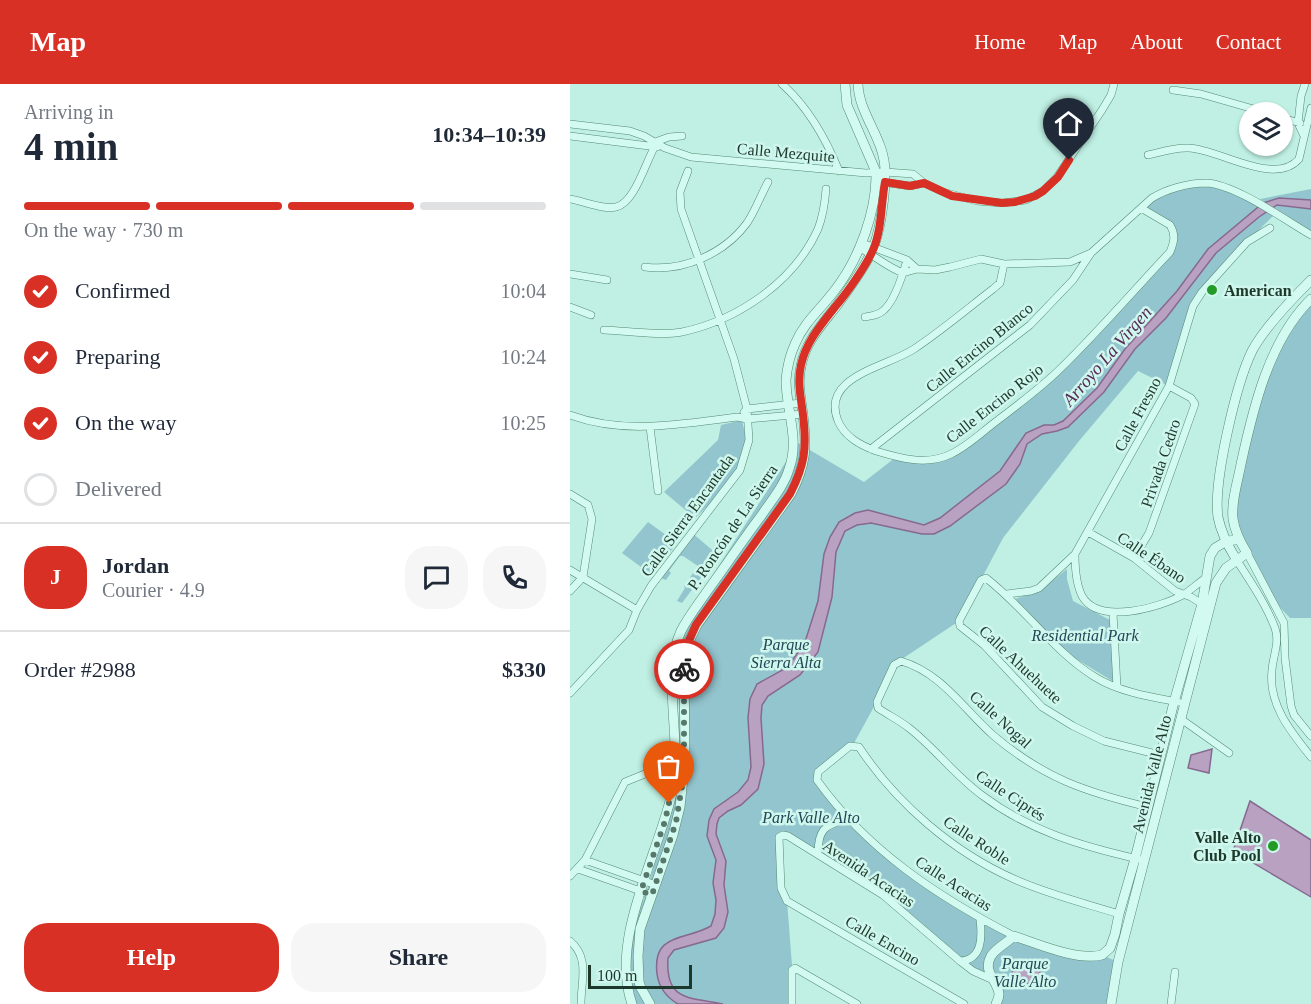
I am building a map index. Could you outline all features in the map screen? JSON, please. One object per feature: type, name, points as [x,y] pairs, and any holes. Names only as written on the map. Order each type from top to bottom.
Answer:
[{"type":"street","points":[[782,84],[807,111],[839,171]]},
{"type":"street","points":[[845,84],[847,105],[878,176],[910,186],[924,183]]},
{"type":"street","name":"P. Roncón de La Sierra","points":[[632,1004],[628,987],[627,936],[665,821],[673,786],[675,768],[674,656],[679,634],[789,470],[794,444],[786,381],[795,344],[803,327],[836,290],[861,246],[878,176],[882,150],[861,100],[858,84]]},
{"type":"street","points":[[878,176],[913,174],[924,183],[952,196],[977,201],[1015,202],[1035,196],[1058,177],[1111,96],[1114,84]]},
{"type":"street","points":[[1304,136],[1298,123],[1301,96],[1308,85]]},
{"type":"street","points":[[1173,90],[1202,94],[1239,105]]},
{"type":"street","points":[[1148,155],[1189,148],[1257,167],[1279,169],[1288,167],[1299,159],[1304,136],[1310,126],[1311,108]]},
{"type":"street","points":[[1293,121],[1310,126]]},
{"type":"street","name":"Calle Mezquite","points":[[570,124],[630,131],[656,145],[680,154],[878,176]]},
{"type":"street","points":[[570,136],[656,145]]},
{"type":"street","points":[[570,199],[610,207],[622,204],[631,194],[656,145],[664,138],[682,136]]},
{"type":"street","name":"Calle Sierra Encantada","points":[[570,693],[621,640],[667,562],[740,470],[748,450],[747,409],[734,359],[680,203],[680,192],[688,171]]},
{"type":"street","name":"P. Roncón de La Sierra","points":[[650,1004],[641,988],[638,956],[640,929],[676,822],[682,790],[685,759],[684,663],[690,637],[790,494],[804,465],[803,414],[798,381],[802,357],[810,341],[872,250],[879,225],[878,176]]},
{"type":"street","points":[[645,267],[670,268],[699,260],[720,248],[747,223],[768,182]]},
{"type":"street","points":[[872,250],[885,266],[903,273],[917,269],[934,270],[981,259],[1004,264],[1070,262],[1091,254],[1161,193],[1192,184],[1207,183],[1241,195],[1311,235]]},
{"type":"street","points":[[604,330],[681,332],[721,319],[751,304],[782,280],[805,252],[818,229],[824,209],[826,189]]},
{"type":"street","name":"Calle Encino Rojo","points":[[1004,264],[1000,283],[915,349],[846,382],[839,390],[834,407],[841,428],[852,440],[872,449],[908,459],[932,460],[948,456],[968,444],[1060,369],[1170,252],[1174,241],[1170,225],[1142,208]]},
{"type":"street","name":"Calle Fresno","points":[[1007,594],[1039,588],[1075,554],[1169,386],[1187,323],[1198,299],[1246,242],[1270,228]]},
{"type":"street","points":[[861,246],[907,260],[917,269]]},
{"type":"street","name":"Calle Encino Blanco","points":[[872,449],[1021,333],[1073,280],[1091,254]]},
{"type":"street","points":[[865,317],[885,310],[907,260]]},
{"type":"street","points":[[1070,262],[1074,270],[1073,280]]},
{"type":"street","points":[[570,273],[607,280]]},
{"type":"street","points":[[1311,280],[1262,337],[1245,368],[1232,414],[1218,494],[1218,517],[1225,542],[1275,626],[1277,639],[1272,678],[1274,700],[1283,719],[1311,757]]},
{"type":"street","points":[[1311,299],[1288,327],[1253,409],[1233,503],[1238,540],[1284,623],[1285,658],[1291,706],[1294,715],[1311,736]]},
{"type":"street","points":[[570,308],[591,315]]},
{"type":"street","name":"Privada Cedro","points":[[1134,558],[1149,533],[1195,404],[1191,398],[1169,386]]},
{"type":"street","points":[[737,417],[747,409],[801,403]]},
{"type":"street","points":[[570,415],[599,424],[650,427],[737,417],[747,419],[803,414]]},
{"type":"street","points":[[650,427],[658,491]]},
{"type":"street","points":[[570,494],[586,503],[592,513],[583,577],[570,591]]},
{"type":"street","name":"Calle Ébano","points":[[1088,532],[1134,558],[1182,595],[1191,597],[1202,604]]},
{"type":"street","points":[[1225,542],[1238,540]]},
{"type":"street","name":"Avenida Valle Alto","points":[[1111,1004],[1140,860],[1148,807],[1174,702],[1202,604],[1211,552],[1225,542]]},
{"type":"street","name":"Avenida Valle Alto","points":[[1102,955],[1110,948],[1119,914],[1140,860],[1181,719],[1216,583],[1220,575],[1236,559],[1247,553]]},
{"type":"street","points":[[1075,554],[1076,573],[1082,595],[1092,604],[1113,613],[1155,606],[1182,595],[1206,578]]},
{"type":"street","points":[[570,570],[637,610]]},
{"type":"street","name":"Calle Ahuehuete","points":[[1007,594],[986,578],[981,580],[958,621],[963,629],[984,645],[1042,707],[1104,741],[1161,755]]},
{"type":"street","points":[[1007,594],[1070,659],[1096,678],[1154,698],[1184,704]]},
{"type":"street","points":[[1113,613],[1117,687]]},
{"type":"street","name":"Calle Ciprés","points":[[910,664],[901,661],[894,665],[877,704],[878,708],[909,727],[954,772],[983,796],[1024,822],[1052,836],[1140,860]]},
{"type":"street","name":"Calle Nogal","points":[[910,664],[947,687],[993,735],[1025,760],[1062,781],[1091,793],[1148,807]]},
{"type":"street","points":[[674,698],[685,697]]},
{"type":"street","points":[[1181,719],[1229,753]]},
{"type":"street","name":"Calle Acacias","points":[[850,746],[818,772],[816,777],[847,819],[916,878],[980,919],[1014,936],[1080,956],[1102,955]]},
{"type":"street","name":"Calle Roble","points":[[850,746],[859,747],[896,793],[943,837],[987,866],[1016,880],[1119,914]]},
{"type":"street","points":[[570,876],[585,860],[625,782],[657,769]]},
{"type":"street","points":[[818,854],[820,833],[827,826],[847,819]]},
{"type":"street","name":"Avenida Acacias","points":[[787,901],[781,888],[778,840],[781,836],[788,836],[884,895],[960,961],[992,979]]},
{"type":"street","points":[[585,860],[656,885]]},
{"type":"street","points":[[578,869],[652,895]]},
{"type":"street","name":"Calle Encino","points":[[787,901],[964,1004]]},
{"type":"street","points":[[960,961],[966,960],[977,952],[981,944],[980,919]]},
{"type":"street","points":[[996,1004],[999,993],[988,966],[991,957],[1014,936]]},
{"type":"street","points":[[570,941],[578,949],[584,969],[581,1004]]},
{"type":"street","points":[[1102,955],[1118,962]]},
{"type":"street","points":[[792,1004],[792,970],[795,968],[857,1004]]},
{"type":"street","points":[[1171,1004],[1176,972]]},
{"type":"green space","name":"Parque Sierra Alta","points":[[1192,184],[1219,186],[1275,214],[1247,242],[1193,306],[1169,386],[1138,371],[1079,441],[1003,538],[959,621],[899,661],[853,745],[818,772],[820,784],[847,819],[916,878],[1008,933],[1080,956],[1102,955],[1118,962],[1111,1004],[996,1004],[996,986],[990,980],[974,972],[883,895],[782,831],[775,837],[787,901],[795,1004],[633,1004],[627,936],[646,894],[679,776],[680,626],[798,443],[864,482],[896,457],[919,460],[948,456],[1060,369],[1170,252],[1174,241],[1170,225],[1141,208],[1152,198]]},
{"type":"green space","points":[[1311,189],[1311,231],[1260,199]]},
{"type":"green space","points":[[1311,300],[1311,618],[1290,618],[1276,603],[1238,539],[1235,496],[1272,358]]},
{"type":"green space","points":[[742,420],[747,444],[745,455],[735,475],[695,518],[664,492],[718,440],[721,425]]},
{"type":"green space","points":[[648,522],[677,543],[652,575],[622,553]]},
{"type":"green space","points":[[691,532],[718,555],[682,603],[677,601],[698,566],[680,556],[669,571],[671,573],[666,580],[658,577]]},
{"type":"green space","name":"Residential Park","points":[[1067,569],[1067,579],[1073,601],[1110,620],[1114,682],[1068,654],[1015,599],[1042,589]]},
{"type":"shaded area","points":[[1279,198],[1311,200],[1311,209],[1277,205],[1216,253],[1166,318],[1135,349],[1104,392],[1068,427],[1042,434],[1027,444],[1020,464],[1006,484],[950,526],[934,534],[922,534],[871,523],[857,525],[845,531],[836,552],[832,597],[818,652],[800,675],[768,696],[762,705],[764,764],[758,789],[741,805],[719,818],[717,824],[716,834],[726,861],[724,885],[728,912],[724,928],[716,938],[674,950],[668,958],[668,972],[675,990],[690,998],[723,1004],[678,1004],[664,992],[659,984],[657,960],[660,951],[672,940],[711,926],[715,914],[716,900],[713,883],[716,860],[707,836],[709,820],[714,809],[738,792],[748,780],[751,767],[748,718],[750,699],[757,684],[788,667],[805,642],[818,601],[824,554],[839,522],[855,513],[868,510],[924,525],[940,518],[1000,471],[1026,433],[1044,425],[1054,425],[1063,421],[1097,388],[1125,349],[1177,291],[1208,249],[1263,203]]},
{"type":"shaded area","points":[[1212,749],[1209,773],[1188,768],[1191,755]]},
{"type":"shaded area","name":"Valle Alto Club Pool","points":[[1250,801],[1311,840],[1311,897],[1233,851]]},
{"type":"shaded area","points":[[1020,961],[1040,968],[1037,982],[1029,984],[1011,974]]},
{"type":"way so far","points":[[669,803],[641,891],[652,895],[680,807],[685,759],[684,669]]},
{"type":"place","name":"American","points":[[1212,290]]},
{"type":"place","name":"Valle Alto Club Pool","points":[[1273,846]]},
{"type":"route","points":[[684,669],[687,645],[696,625],[790,494],[804,465],[803,414],[798,381],[802,357],[815,332],[836,306],[871,254],[879,225],[885,182],[910,186],[924,183],[952,196],[977,201],[1015,202],[1026,200],[1043,191],[1058,177],[1069,160]]},
{"type":"water label","name":"Arroyo La Virgen","points":[[1107,356]]},
{"type":"park label","name":"Park Valle Alto","points":[[811,817]]},
{"type":"park label","name":"Parque Valle Alto","points":[[1025,972]]}]
